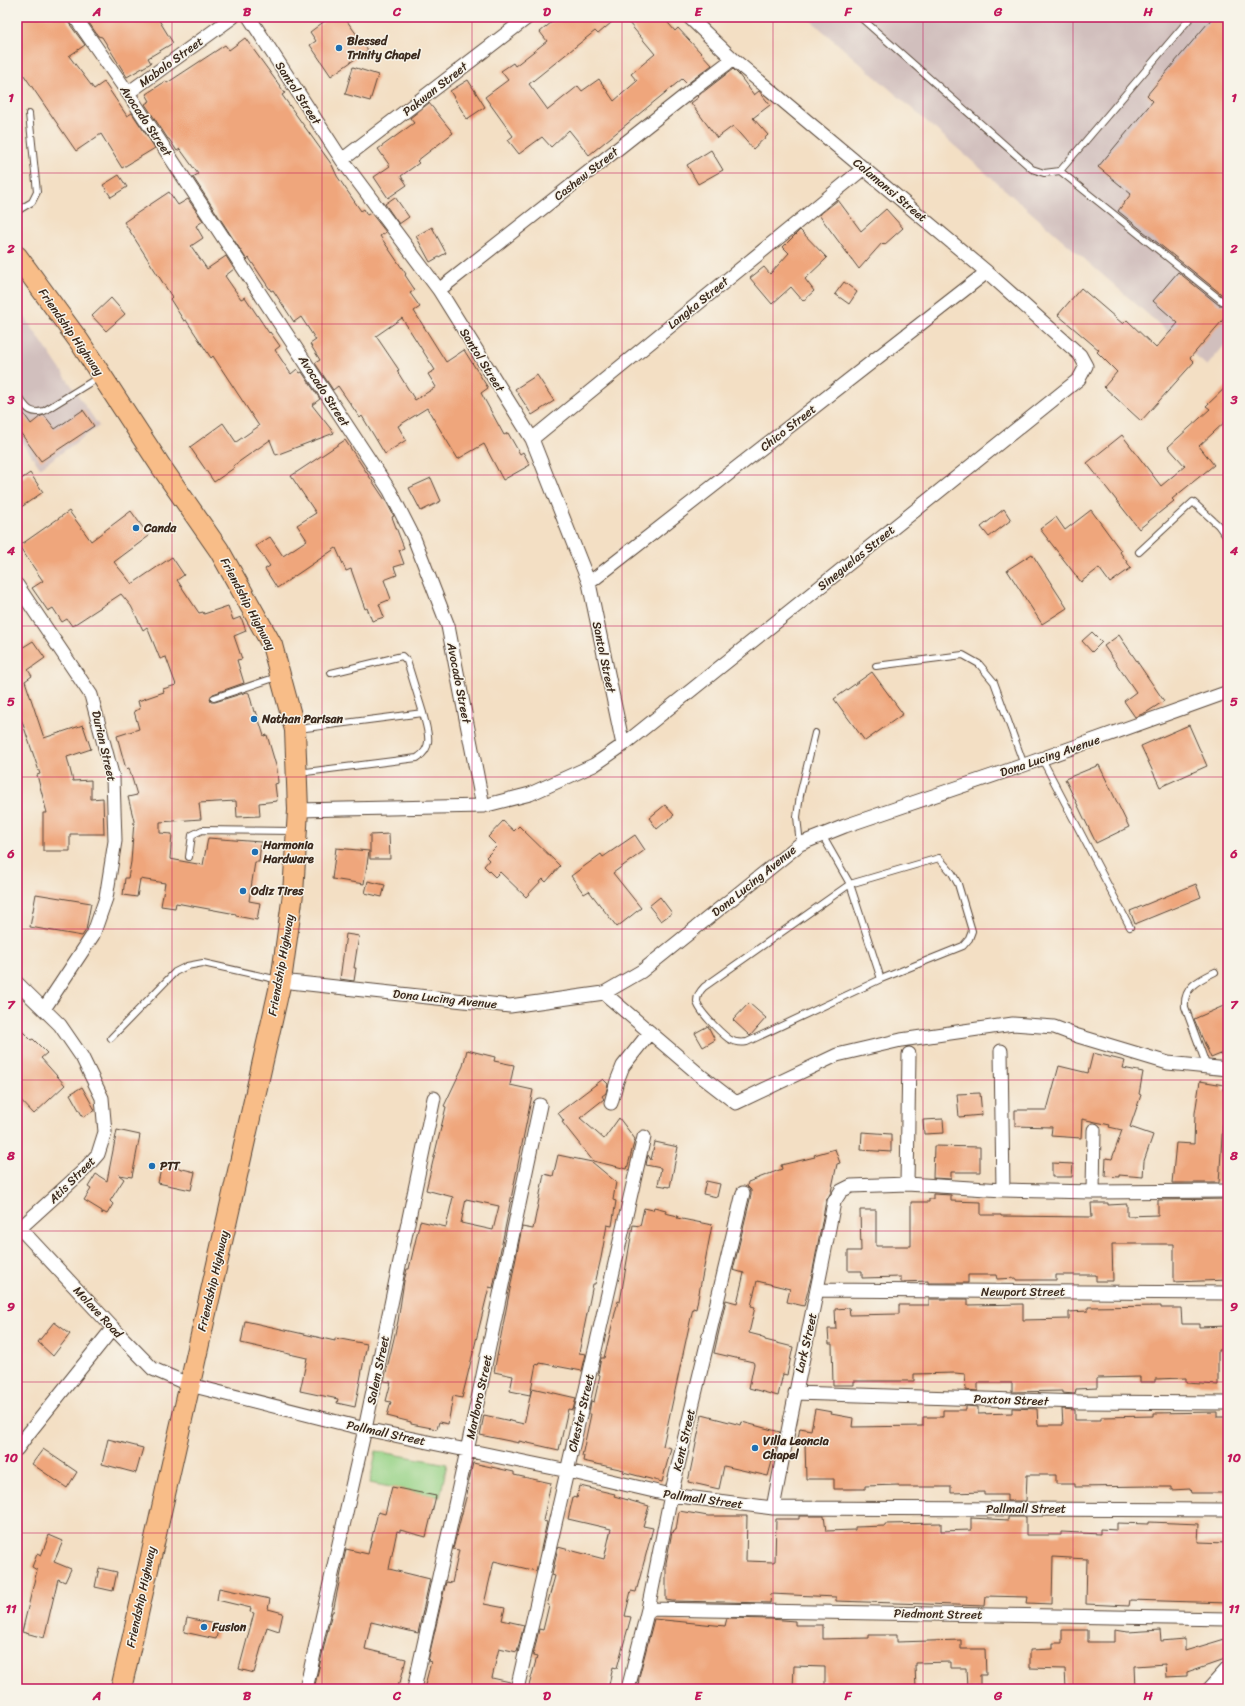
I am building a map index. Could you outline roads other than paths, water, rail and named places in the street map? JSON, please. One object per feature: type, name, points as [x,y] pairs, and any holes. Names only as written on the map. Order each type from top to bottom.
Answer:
[{"type":"main road","name":"Friendship Highway","points":[[17,256],[79,341],[101,376],[219,550],[272,645],[294,730],[297,773],[297,831],[293,894],[280,981],[190,1385],[177,1434],[121,1689]]},
{"type":"street","name":"Avocado Street","points":[[75,17],[128,93],[390,491],[414,538],[448,626],[483,806]]},
{"type":"street","name":"Mabolo Street","points":[[128,93],[233,17]]},
{"type":"street","name":"Santol Street","points":[[249,17],[342,160],[439,290],[532,439],[589,583],[623,745]]},
{"type":"street","name":"Pakwan Street","points":[[342,160],[528,17]]},
{"type":"street","name":"Calamansi Street","points":[[689,17],[733,59],[987,272],[1080,355],[1086,366]]},
{"type":"street","name":"Cashew Street","points":[[439,290],[733,59]]},
{"type":"street","name":"Langka Street","points":[[532,439],[864,168]]},
{"type":"street","name":"Chico Street","points":[[589,583],[987,272]]},
{"type":"street","name":"Sineguelas Street","points":[[298,810],[483,806],[530,794],[594,765],[623,745],[1073,384],[1079,379],[1086,366]]},
{"type":"street","name":"Durian Street","points":[[17,584],[91,695],[113,778],[115,841],[106,898],[93,935],[44,1009]]},
{"type":"street","name":"Dona Lucing Avenue","points":[[280,981],[510,1006],[604,993],[642,971],[800,844],[900,807],[1042,759],[1228,692]]},
{"type":"street","name":"Atis Street","points":[[17,983],[60,1025],[82,1057],[102,1098],[106,1132],[98,1154],[83,1171],[18,1228]]},
{"type":"street","points":[[604,993],[701,1076],[736,1103],[837,1055],[902,1040],[1013,1024],[1054,1028],[1168,1063],[1228,1069]]},
{"type":"street","points":[[611,1103],[623,1066],[650,1032]]},
{"type":"street","points":[[1001,1051],[1003,1190]]},
{"type":"street","points":[[909,1054],[907,1184],[1003,1190],[1093,1192],[1228,1191]]},
{"type":"street","name":"Salem Street","points":[[306,1689],[365,1429],[434,1098]]},
{"type":"street","name":"Marlboro Street","points":[[414,1689],[467,1450],[540,1105]]},
{"type":"street","points":[[1093,1192],[1094,1130]]},
{"type":"street","name":"Chester Street","points":[[517,1689],[644,1137]]},
{"type":"street","name":"Lark Street","points":[[773,1508],[795,1393],[818,1290],[834,1202],[841,1191],[851,1186],[907,1184]]},
{"type":"street","name":"Kent Street","points":[[628,1689],[648,1609],[671,1495],[743,1193]]},
{"type":"street","name":"Molave Road","points":[[18,1228],[153,1369],[190,1385]]},
{"type":"street","name":"Newport Street","points":[[818,1290],[1228,1293]]},
{"type":"street","points":[[17,1449],[113,1328]]},
{"type":"street","name":"Pallmall Street","points":[[190,1385],[365,1429],[568,1471],[671,1495],[773,1508],[1228,1510]]},
{"type":"street","name":"Paxton Street","points":[[795,1393],[1082,1402],[1228,1403]]},
{"type":"street","name":"Piedmont Street","points":[[648,1609],[1228,1619]]},
{"type":"street","points":[[1209,1689],[1228,1668]]},
{"type":"lane","points":[[860,17],[1032,169],[1044,173],[1060,171],[1191,17]]},
{"type":"lane","points":[[17,211],[32,202],[37,192],[29,114]]},
{"type":"lane","points":[[1060,171],[1222,301]]},
{"type":"lane","points":[[17,395],[29,410],[36,413],[44,411],[101,376]]},
{"type":"lane","points":[[1139,552],[1193,502],[1218,525],[1228,539]]},
{"type":"lane","points":[[297,773],[417,758],[422,755],[428,747],[429,738],[423,713],[407,661],[402,656],[331,673]]},
{"type":"lane","points":[[876,666],[963,656],[979,664],[994,682],[1024,765]]},
{"type":"lane","points":[[214,698],[281,676]]},
{"type":"lane","points":[[294,730],[423,713]]},
{"type":"lane","points":[[800,844],[797,817],[800,795],[815,733]]},
{"type":"lane","points":[[1042,759],[1130,927]]},
{"type":"lane","points":[[189,857],[192,835],[202,830],[297,831]]},
{"type":"lane","points":[[822,836],[850,884],[881,979]]},
{"type":"lane","points":[[939,858],[952,873],[958,884],[972,931],[963,946],[881,979],[747,1042],[739,1043],[729,1039],[700,1011],[697,1002],[698,993],[704,987],[850,884],[939,858]]},
{"type":"lane","points":[[111,1038],[175,972],[187,966],[203,963],[280,981]]},
{"type":"lane","points":[[1207,1067],[1185,1002],[1188,990],[1193,985],[1215,972]]},
{"type":"place","name":"Blessed Trinity Chapel","points":[[339,48]]},
{"type":"place","name":"Canda","points":[[136,528]]},
{"type":"place","name":"Nathan Parisan","points":[[254,719]]},
{"type":"place","name":"Harmonia Hardware","points":[[255,852]]},
{"type":"place","name":"Odiz Tires","points":[[243,891]]},
{"type":"place","name":"PTT","points":[[152,1166]]},
{"type":"place","name":"Villa Leoncia Chapel","points":[[755,1448]]},
{"type":"place","name":"Fusion","points":[[204,1627]]}]
